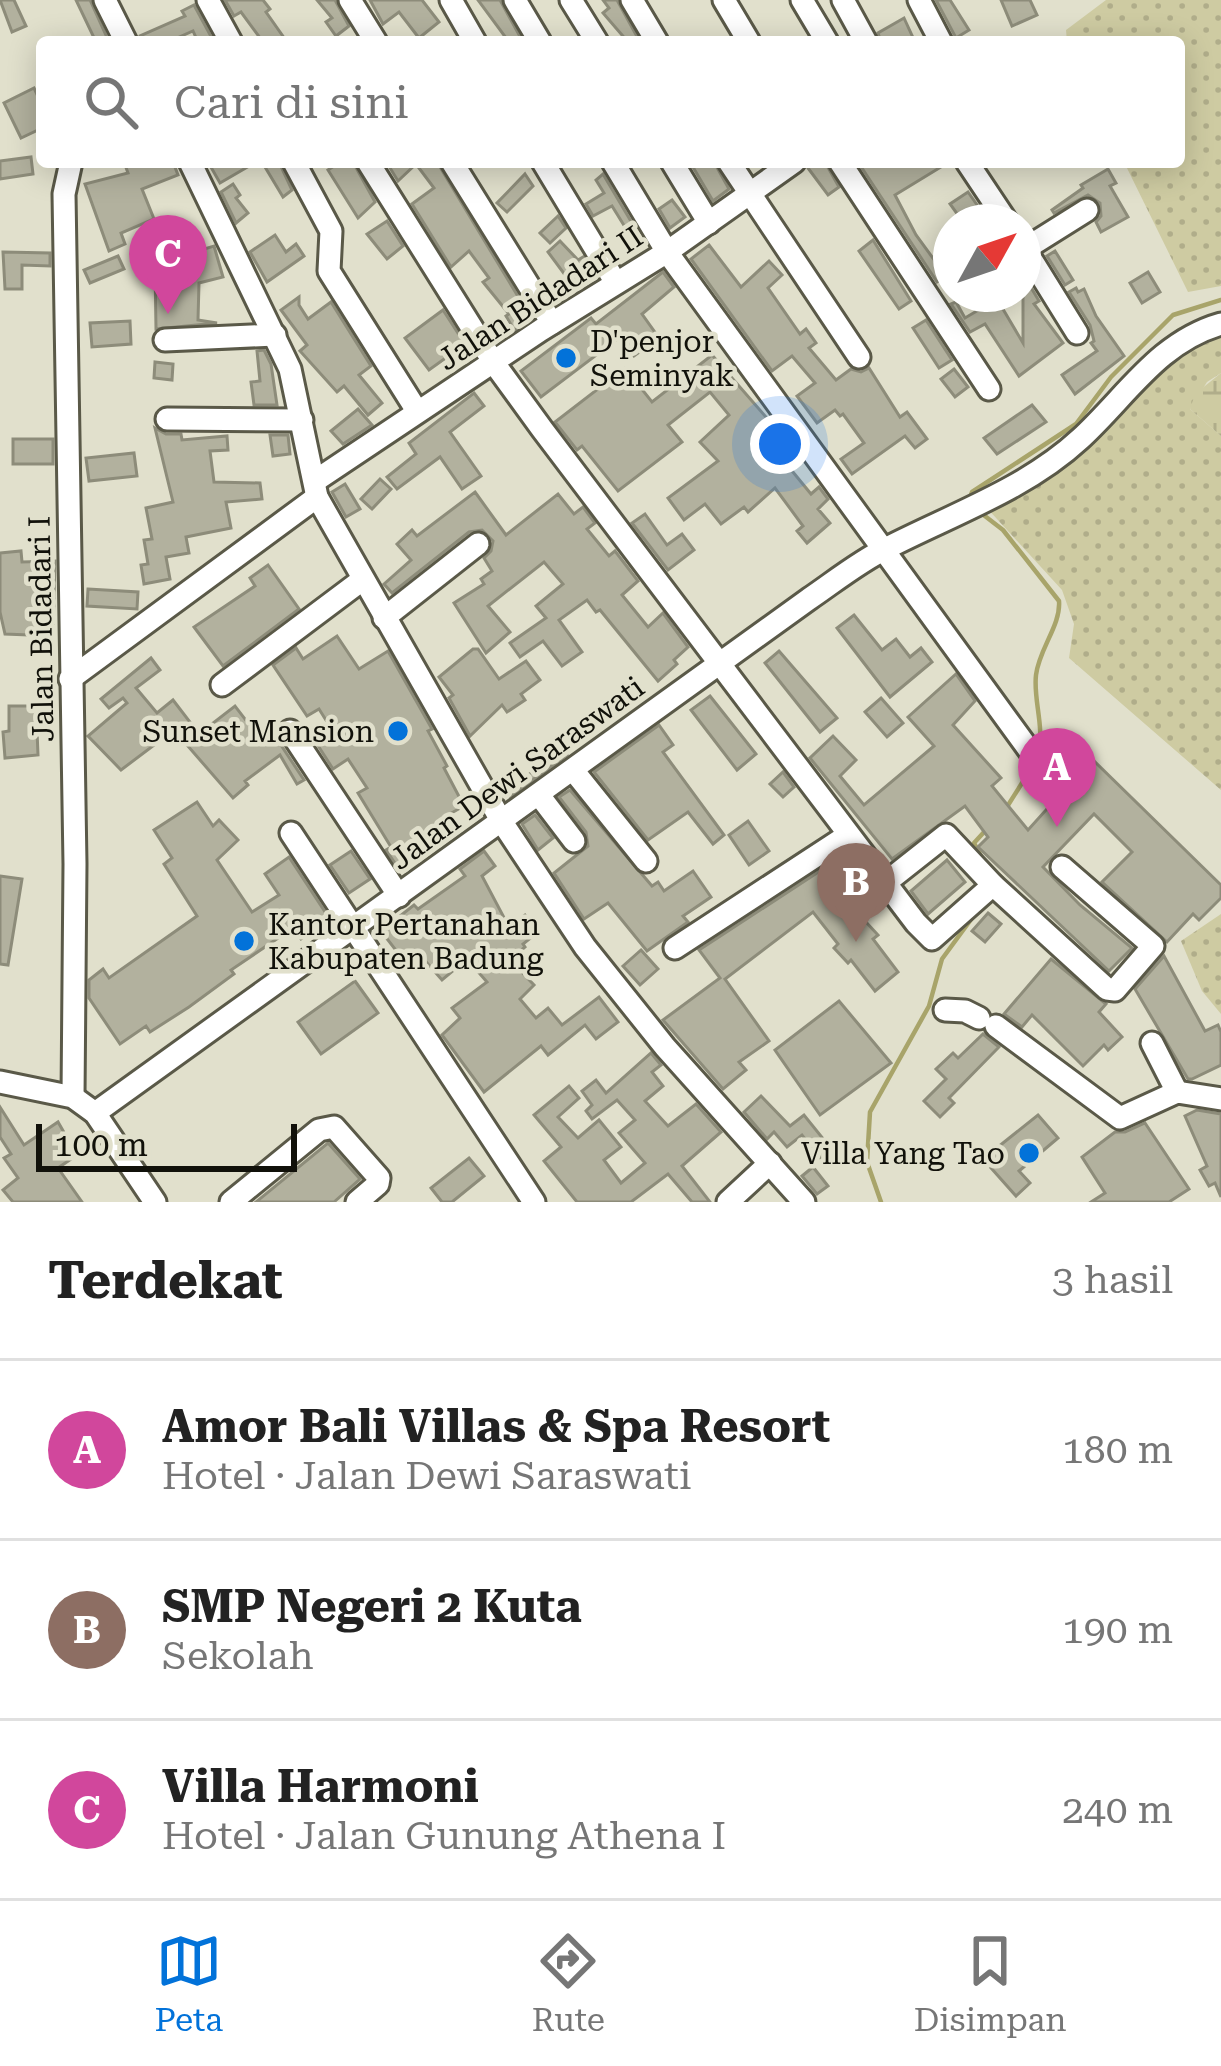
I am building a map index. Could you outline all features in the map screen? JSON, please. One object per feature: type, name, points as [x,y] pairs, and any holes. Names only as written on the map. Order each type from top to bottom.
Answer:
[{"type":"street","points":[[105,0],[123,36]]},
{"type":"street","points":[[208,0],[228,36]]},
{"type":"street","points":[[350,0],[372,36]]},
{"type":"street","points":[[451,0],[472,36]]},
{"type":"street","points":[[515,0],[536,36]]},
{"type":"street","points":[[571,0],[593,36]]},
{"type":"street","points":[[632,0],[653,36]]},
{"type":"street","points":[[724,0],[745,36]]},
{"type":"street","points":[[802,0],[823,36]]},
{"type":"street","points":[[843,0],[863,36]]},
{"type":"street","points":[[919,0],[937,36]]},
{"type":"street","name":"Jalan Bidadari I","points":[[70,168],[64,194],[75,864],[73,1097]]},
{"type":"street","points":[[193,168],[290,369],[316,489],[362,580],[502,822],[585,947],[665,1047],[804,1202]]},
{"type":"street","points":[[297,168],[331,231],[328,271],[417,411]]},
{"type":"street","points":[[372,168],[494,363],[884,884],[932,939],[993,884]]},
{"type":"street","points":[[456,168],[552,323]]},
{"type":"street","points":[[547,168],[616,283]]},
{"type":"street","points":[[617,168],[668,252],[1032,754]]},
{"type":"street","points":[[676,168],[710,223]]},
{"type":"street","points":[[733,168],[859,357]]},
{"type":"street","name":"Jalan Bidadari II","points":[[70,679],[417,411],[668,252],[786,168]]},
{"type":"street","points":[[844,168],[989,389]]},
{"type":"street","points":[[972,168],[995,204]]},
{"type":"street","points":[[1041,238],[1088,210]]},
{"type":"street","points":[[1041,275],[1077,333]]},
{"type":"street","name":"Jalan Dewi Saraswati","points":[[95,1113],[883,549],[976,506],[1074,445],[1165,352],[1191,333],[1221,324]]},
{"type":"street","points":[[165,340],[275,335]]},
{"type":"street","points":[[167,419],[302,420]]},
{"type":"street","points":[[384,618],[478,544]]},
{"type":"street","points":[[222,685],[362,580]]},
{"type":"street","points":[[290,731],[399,896]]},
{"type":"street","points":[[573,770],[646,860]]},
{"type":"street","points":[[539,795],[574,841]]},
{"type":"street","points":[[291,832],[534,1202]]},
{"type":"street","points":[[675,948],[848,835]]},
{"type":"street","points":[[884,884],[946,835],[993,884],[1114,990],[1153,946],[1062,867]]},
{"type":"street","points":[[945,1010],[965,1011],[987,1022],[1117,1117],[1124,1118],[1177,1092],[1221,1100]]},
{"type":"street","points":[[1152,1043],[1177,1092]]},
{"type":"street","points":[[0,1082],[73,1097],[95,1113],[155,1202]]},
{"type":"street","points":[[231,1202],[319,1130],[334,1127],[379,1178],[357,1202]]},
{"type":"street","points":[[728,1202],[770,1163]]},
{"type":"green space","points":[[1106,0],[1221,0],[1221,286],[1188,292],[1127,168],[1185,168],[1185,36],[1066,36],[1066,30]]},
{"type":"green space","points":[[1221,312],[1221,373],[1207,382],[1190,409],[1221,436],[1221,790],[1069,658],[1074,624],[1062,590],[986,507],[987,493],[1060,443],[1178,328]]},
{"type":"green space","points":[[1221,373],[1221,436],[1190,409],[1195,394]]},
{"type":"green space","points":[[1221,914],[1221,1014],[1202,991],[1181,941]]},
{"type":"building","points":[[0,0],[14,0],[26,26],[12,32]]},
{"type":"building","points":[[76,0],[90,0],[106,36],[93,36]]},
{"type":"building","points":[[225,0],[263,0],[283,36],[259,36],[241,12],[234,16]]},
{"type":"building","points":[[317,0],[335,0],[349,26],[336,36],[326,22],[332,18]]},
{"type":"building","points":[[370,0],[422,0],[439,22],[422,36],[399,12],[383,24]]},
{"type":"building","points":[[478,0],[500,0],[520,36],[505,36]]},
{"type":"building","points":[[603,0],[617,0],[637,36],[623,36],[603,13],[609,8]]},
{"type":"building","points":[[936,0],[950,0],[969,30],[955,36]]},
{"type":"building","points":[[1001,0],[1030,0],[1037,15],[1012,26]]},
{"type":"building","points":[[194,5],[211,36],[195,36],[193,31],[182,36],[140,36],[185,16],[182,11]]},
{"type":"building","points":[[904,18],[912,36],[879,36]]},
{"type":"building","points":[[34,88],[36,131],[21,138],[4,103]]},
{"type":"building","points":[[31,157],[33,174],[0,179],[0,161]]},
{"type":"building","points":[[126,168],[175,168],[178,175],[142,189],[154,219],[121,233],[125,244],[109,251],[85,184],[128,173]]},
{"type":"building","points":[[211,168],[246,168],[220,183]]},
{"type":"building","points":[[266,168],[282,168],[292,190],[283,197]]},
{"type":"building","points":[[356,168],[375,202],[358,218],[328,170]]},
{"type":"building","points":[[390,168],[412,168],[398,181]]},
{"type":"building","points":[[419,168],[441,168],[531,318],[514,330],[509,314],[483,282],[489,278],[469,251],[451,267],[412,204],[434,188]]},
{"type":"building","points":[[694,168],[717,168],[729,189],[713,201]]},
{"type":"building","points":[[808,168],[828,168],[839,187],[828,195]]},
{"type":"building","points":[[862,168],[939,168],[895,195],[933,258],[933,276]]},
{"type":"building","points":[[1108,169],[1116,183],[1110,186],[1128,217],[1101,232],[1096,222],[1101,216],[1100,203],[1088,195],[1054,213],[1081,185]]},
{"type":"building","points":[[525,174],[533,186],[507,212],[497,203]]},
{"type":"building","points":[[603,174],[632,223],[625,227],[612,206],[593,216],[586,204],[604,193],[596,180]]},
{"type":"building","points":[[233,184],[240,195],[236,198],[248,213],[236,223],[221,192]]},
{"type":"building","points":[[968,192],[976,204],[950,204]]},
{"type":"building","points":[[672,200],[685,217],[670,228],[659,209]]},
{"type":"building","points":[[558,216],[566,228],[550,243],[540,233]]},
{"type":"building","points":[[387,221],[403,246],[387,259],[367,234]]},
{"type":"building","points":[[275,235],[286,252],[296,244],[304,256],[267,282],[250,252]]},
{"type":"building","points":[[873,240],[911,301],[899,309],[859,251]]},
{"type":"building","points":[[560,241],[578,260],[583,257],[592,272],[574,287],[548,252]]},
{"type":"building","points":[[709,245],[741,287],[769,261],[782,275],[768,288],[800,334],[806,329],[816,343],[809,348],[836,380],[851,369],[869,368],[900,417],[907,412],[927,439],[915,448],[905,436],[852,474],[841,459],[864,443],[835,410],[817,423],[797,396],[815,383],[792,356],[772,371],[691,259]]},
{"type":"building","points":[[214,246],[223,277],[199,283],[198,320],[217,323],[156,329],[155,267],[187,264],[184,255]]},
{"type":"building","points":[[1055,251],[1073,280],[1065,285],[1047,256]]},
{"type":"building","points":[[3,252],[50,253],[50,266],[22,265],[22,289],[5,289]]},
{"type":"building","points":[[118,256],[124,269],[90,283],[84,270]]},
{"type":"building","points":[[663,272],[674,287],[642,314],[659,338],[634,356],[620,337],[541,397],[521,371],[591,318],[596,324]]},
{"type":"building","points":[[1148,272],[1160,292],[1142,303],[1130,283]]},
{"type":"building","points":[[1076,288],[1078,292],[1084,289],[1124,356],[1075,394],[1062,375],[1097,351],[1091,343],[1090,325],[1069,292]]},
{"type":"building","points":[[299,297],[308,319],[331,302],[371,366],[359,375],[382,403],[368,415],[344,386],[337,392],[300,351],[307,345],[281,310]]},
{"type":"building","points":[[443,310],[465,344],[429,370],[405,338]]},
{"type":"building","points":[[956,312],[965,318],[975,312],[1005,312],[1023,343],[1023,312],[1040,312],[1063,343],[1019,376],[985,324],[970,332]]},
{"type":"building","points":[[926,320],[952,360],[939,368],[913,328]]},
{"type":"building","points":[[130,321],[131,344],[92,347],[90,323]]},
{"type":"building","points":[[264,350],[277,405],[254,405],[251,382],[260,381],[257,351]]},
{"type":"building","points":[[712,355],[779,432],[772,437],[783,452],[779,455],[811,494],[819,487],[828,499],[818,509],[830,523],[807,543],[797,531],[803,526],[775,488],[748,512],[744,507],[721,524],[705,504],[684,520],[668,498],[718,461],[700,442],[729,415],[710,392],[668,425],[682,442],[618,491],[582,446],[577,450],[555,422],[625,368],[652,402]]},
{"type":"building","points":[[155,362],[173,364],[172,380],[154,378]]},
{"type":"building","points":[[954,369],[968,387],[955,397],[941,379]]},
{"type":"building","points":[[474,393],[484,406],[450,432],[481,476],[462,489],[440,457],[397,489],[387,477],[416,454],[409,443]]},
{"type":"building","points":[[1032,405],[1046,422],[997,454],[984,438]]},
{"type":"building","points":[[358,409],[372,425],[343,444],[331,431]]},
{"type":"building","points":[[155,428],[181,434],[182,440],[227,436],[228,450],[210,451],[214,482],[260,483],[262,499],[226,502],[231,528],[186,537],[189,553],[166,557],[170,579],[144,584],[141,565],[148,564],[144,540],[152,539],[146,508],[173,502]]},
{"type":"building","points":[[270,435],[288,435],[290,454],[273,456]]},
{"type":"building","points":[[13,439],[53,439],[53,464],[13,464]]},
{"type":"building","points":[[134,453],[137,476],[89,481],[86,458]]},
{"type":"building","points":[[380,479],[391,489],[372,509],[361,499]]},
{"type":"building","points":[[345,484],[360,509],[346,517],[332,492]]},
{"type":"building","points":[[475,492],[506,535],[558,494],[574,514],[583,507],[595,523],[587,529],[609,556],[615,551],[638,581],[622,595],[648,627],[663,613],[688,647],[674,660],[677,664],[658,681],[587,600],[559,620],[582,652],[562,666],[543,641],[520,657],[510,643],[546,618],[536,606],[563,584],[544,562],[488,606],[510,632],[486,653],[454,603],[484,584],[481,579],[492,571],[484,558],[493,541],[482,530],[469,532],[392,593],[384,584],[411,560],[397,544],[412,530],[417,536]]},
{"type":"building","points":[[645,514],[667,545],[682,534],[694,550],[668,570],[632,523]]},
{"type":"building","points":[[21,551],[22,562],[55,561],[53,636],[5,634],[0,612],[0,553]]},
{"type":"building","points":[[268,565],[299,609],[223,666],[194,627],[255,586],[250,578]]},
{"type":"building","points":[[88,589],[138,592],[137,609],[87,606]]},
{"type":"building","points":[[854,615],[882,650],[896,639],[910,657],[921,648],[932,662],[890,697],[837,628]]},
{"type":"building","points":[[337,636],[359,669],[388,651],[432,729],[428,731],[464,806],[446,816],[455,832],[399,869],[358,793],[367,788],[348,759],[333,769],[317,744],[334,733],[319,709],[307,716],[273,665],[296,648],[303,659]]},
{"type":"building","points":[[478,649],[499,679],[526,661],[540,680],[521,694],[525,700],[507,712],[502,705],[470,736],[449,698],[453,695],[439,677]]},
{"type":"building","points":[[779,651],[837,718],[820,732],[765,663]]},
{"type":"building","points":[[151,658],[160,670],[136,688],[157,713],[173,700],[199,734],[235,706],[258,736],[277,725],[277,739],[304,780],[297,784],[280,755],[245,781],[248,785],[233,798],[174,730],[121,770],[88,736],[127,703],[123,698],[109,708],[101,699]]},
{"type":"building","points":[[956,674],[975,701],[953,725],[1001,778],[992,786],[1028,830],[1092,759],[1221,885],[1221,898],[1199,920],[1193,914],[1167,942],[1102,882],[1132,852],[1094,814],[1043,867],[1132,948],[1109,971],[978,847],[988,837],[965,806],[892,859],[810,758],[833,736],[856,760],[840,776],[864,805],[934,746],[908,717]]},
{"type":"building","points":[[710,696],[756,754],[737,770],[691,710]]},
{"type":"building","points":[[881,698],[903,723],[887,737],[865,712]]},
{"type":"building","points":[[9,706],[36,706],[38,755],[5,758],[3,732],[9,731]]},
{"type":"building","points":[[659,725],[673,745],[663,752],[724,835],[713,844],[688,812],[648,840],[594,772]]},
{"type":"building","points":[[563,749],[567,755],[510,796],[507,791]]},
{"type":"building","points":[[783,772],[794,787],[783,797],[770,784]]},
{"type":"building","points":[[570,790],[652,886],[658,882],[664,891],[693,871],[711,897],[683,916],[688,922],[647,951],[608,903],[584,919],[554,873],[588,846],[586,832],[559,797]]},
{"type":"building","points":[[197,802],[213,826],[219,820],[238,840],[217,860],[252,912],[279,895],[265,874],[289,857],[329,918],[301,939],[293,928],[231,970],[234,974],[189,1007],[150,1032],[146,1026],[120,1044],[89,998],[89,980],[103,969],[109,978],[197,916],[164,864],[172,858],[154,830]]},
{"type":"building","points":[[535,815],[553,838],[538,850],[522,824]]},
{"type":"building","points":[[748,821],[769,851],[749,865],[729,835]]},
{"type":"building","points":[[351,851],[370,879],[349,893],[330,865]]},
{"type":"building","points":[[484,851],[495,866],[482,876],[509,927],[525,915],[538,932],[523,944],[514,964],[534,985],[520,999],[536,1018],[548,1008],[562,1025],[599,997],[618,1022],[596,1039],[585,1025],[548,1055],[541,1046],[484,1092],[442,1035],[460,1018],[452,1008],[487,982],[467,959],[442,980],[421,956],[408,966],[381,931],[414,905],[418,909],[465,876],[460,869]]},
{"type":"building","points":[[947,860],[965,882],[928,914],[911,891]]},
{"type":"building","points":[[823,869],[828,874],[824,878],[860,924],[864,920],[878,935],[873,939],[898,972],[875,991],[851,960],[848,963],[834,948],[838,944],[813,912],[725,979],[769,1041],[739,1062],[746,1070],[723,1089],[663,1020],[720,978],[699,950]]},
{"type":"building","points":[[0,876],[22,879],[8,965],[0,964]]},
{"type":"building","points":[[988,913],[1001,924],[985,942],[972,931]]},
{"type":"building","points":[[641,950],[658,969],[640,985],[623,966]]},
{"type":"building","points":[[1164,956],[1205,1031],[1218,1025],[1221,1032],[1221,1065],[1192,1079],[1135,989]]},
{"type":"building","points":[[1051,959],[1106,1004],[1099,1012],[1122,1037],[1108,1050],[1104,1045],[1083,1066],[1032,1015],[1022,1027],[1004,1014]]},
{"type":"building","points":[[355,981],[378,1013],[321,1054],[298,1022]]},
{"type":"building","points":[[839,1001],[891,1063],[820,1115],[775,1050]]},
{"type":"building","name":"Villa Yang Tao","points":[[983,1034],[999,1047],[949,1098],[954,1103],[940,1117],[924,1101],[946,1079],[936,1069],[953,1053],[958,1058]]},
{"type":"building","points":[[651,1053],[661,1065],[652,1072],[663,1086],[645,1101],[668,1126],[696,1104],[721,1132],[682,1166],[710,1202],[692,1202],[668,1174],[631,1202],[577,1202],[544,1161],[561,1147],[534,1115],[569,1086],[579,1098],[558,1117],[578,1138],[599,1120],[621,1147],[604,1160],[621,1183],[645,1163],[619,1133],[635,1120],[617,1100],[592,1119],[586,1111],[592,1105],[582,1091],[596,1080],[606,1093]]},
{"type":"building","points":[[761,1096],[790,1126],[804,1115],[833,1151],[822,1160],[802,1135],[787,1147],[774,1132],[767,1139],[744,1112]]},
{"type":"building","points":[[0,1107],[24,1145],[58,1122],[77,1155],[58,1168],[82,1202],[13,1202],[3,1190],[18,1178],[4,1158],[11,1154],[0,1137]]},
{"type":"building","points":[[1197,1110],[1221,1114],[1221,1197],[1215,1183],[1209,1186],[1200,1170],[1207,1166],[1185,1116]]},
{"type":"building","name":"Villa Yang Tao","points":[[1038,1115],[1058,1138],[1019,1171],[1030,1183],[1016,1196],[983,1159]]},
{"type":"building","points":[[1145,1123],[1189,1189],[1169,1202],[1091,1202],[1105,1193],[1082,1157],[1115,1132]]},
{"type":"building","points":[[328,1143],[360,1179],[334,1202],[256,1202]]},
{"type":"building","points":[[469,1158],[484,1176],[452,1202],[442,1202],[431,1188]]},
{"type":"building","points":[[813,1167],[828,1186],[817,1194],[802,1176]]},
{"type":"waterway","points":[[969,500],[972,492],[1076,424],[1111,377],[1173,315],[1221,300]]},
{"type":"waterway","points":[[981,513],[1003,530],[1059,601],[1036,675],[1038,753]]},
{"type":"waterway","points":[[1005,810],[1034,764]]},
{"type":"waterway","points":[[983,860],[974,843],[985,831]]},
{"type":"waterway","points":[[881,1202],[867,1162],[870,1112],[929,1006],[942,959],[975,914]]},
{"type":"place","name":"Villa Harmoni","points":[[168,314]]},
{"type":"place","name":"D'penjor Seminyak","points":[[566,358]]},
{"type":"place","name":"Sunset Mansion","points":[[398,731]]},
{"type":"place","name":"Amor Bali Villas & Spa Resort","points":[[1057,827]]},
{"type":"place","name":"Kantor Pertanahan Kabupaten Badung","points":[[244,941]]},
{"type":"place","name":"SMP Negeri 2 Kuta","points":[[856,942]]},
{"type":"place","name":"Villa Yang Tao","points":[[1029,1153]]}]
